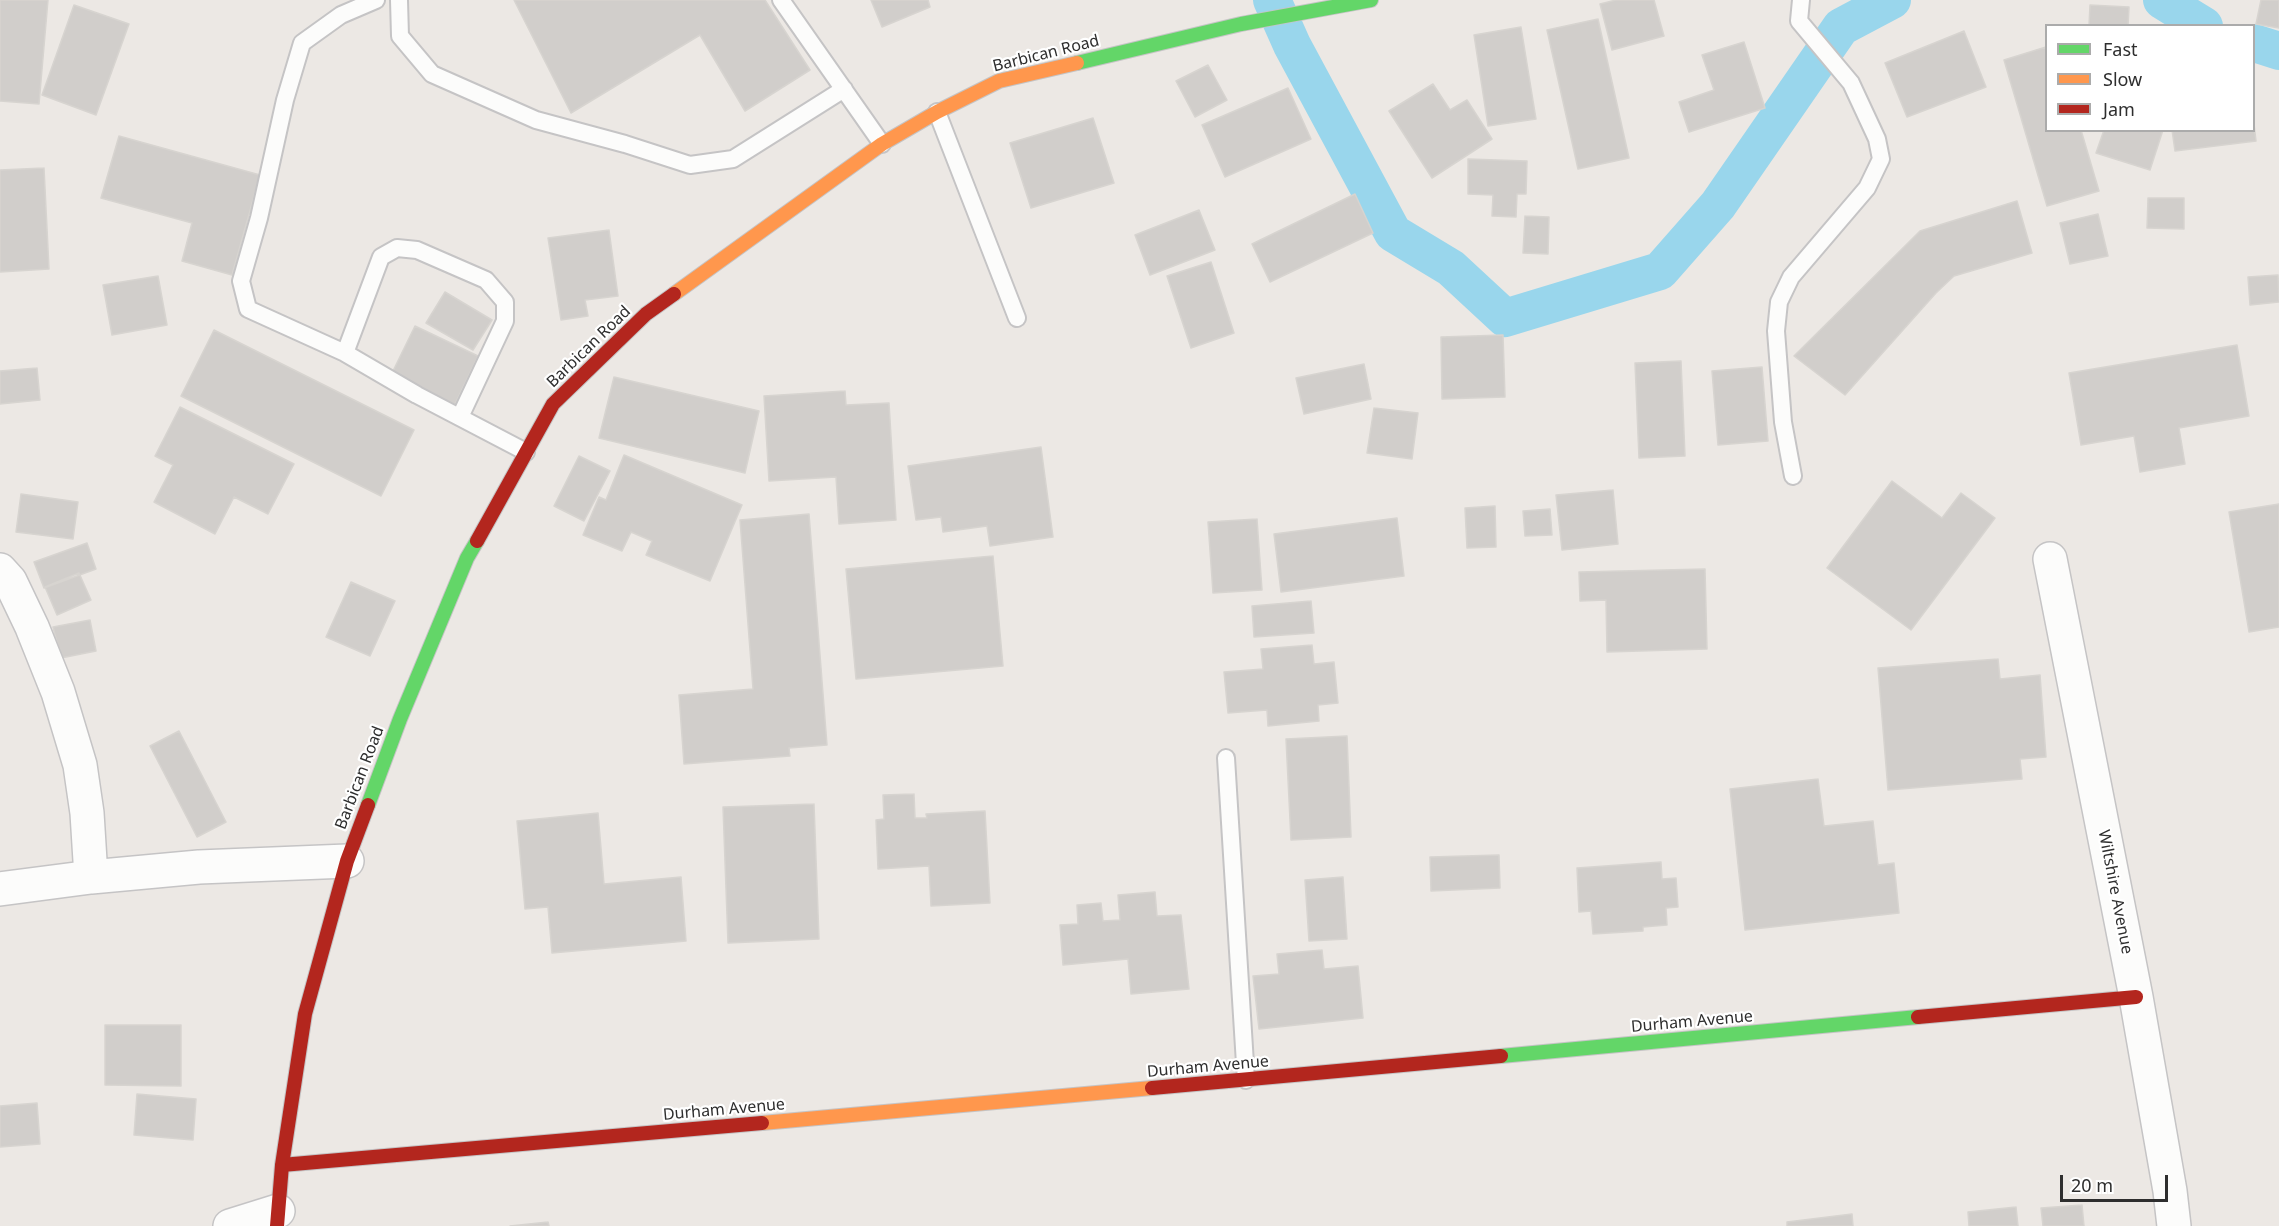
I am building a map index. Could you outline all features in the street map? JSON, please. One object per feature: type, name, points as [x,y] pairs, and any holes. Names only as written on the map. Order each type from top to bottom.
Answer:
[{"type":"street","name":"Barbican Road","points":[[277,1219],[282,1165],[305,1014],[347,861],[400,719],[467,558],[553,404],[646,314],[882,144],[999,81],[1241,24],[1371,0]]},
{"type":"street","name":"Wiltshire Avenue","points":[[2050,559],[2136,997],[2174,1226]]},
{"type":"street","points":[[0,570],[10,581],[36,638],[58,692],[80,765],[87,813],[91,877]]},
{"type":"street","points":[[0,889],[91,877],[199,867],[347,861]]},
{"type":"street","name":"Durham Avenue","points":[[282,1165],[1246,1080],[2136,997]]},
{"type":"street","points":[[230,1226],[277,1219]]},
{"type":"lane","points":[[376,0],[341,15],[302,43],[285,100],[259,218],[241,281],[248,309],[345,353],[526,452]]},
{"type":"lane","points":[[399,0],[400,36],[432,74],[536,120],[625,144],[690,165],[733,159],[844,89]]},
{"type":"lane","points":[[781,0],[882,144]]},
{"type":"lane","points":[[1793,476],[1783,422],[1776,331],[1779,302],[1791,277],[1867,188],[1881,159],[1876,139],[1851,83],[1799,21],[1801,0]]},
{"type":"lane","points":[[938,112],[1017,318]]},
{"type":"lane","points":[[345,353],[381,257],[398,248],[417,250],[486,280],[505,302],[505,321],[460,417]]},
{"type":"lane","points":[[1226,758],[1246,1080]]},
{"type":"building","points":[[0,0],[48,0],[39,104],[0,101]]},
{"type":"building","points":[[514,0],[765,0],[810,70],[745,111],[700,35],[571,113]]},
{"type":"building","points":[[871,0],[928,0],[930,7],[882,27]]},
{"type":"building","points":[[1616,0],[1654,0],[1664,36],[1612,50],[1600,4]]},
{"type":"building","points":[[2261,0],[2279,0],[2279,28],[2256,24]]},
{"type":"building","points":[[74,5],[129,24],[96,115],[42,95]]},
{"type":"building","points":[[2090,5],[2129,7],[2128,24],[2089,24]]},
{"type":"building","points":[[1598,19],[1629,158],[1578,169],[1547,30]]},
{"type":"building","points":[[1521,27],[1536,119],[1488,126],[1474,35]]},
{"type":"building","points":[[1964,31],[1986,87],[1907,117],[1885,63]]},
{"type":"building","points":[[1744,42],[1765,108],[1689,132],[1679,102],[1714,90],[1702,55]]},
{"type":"building","points":[[2045,47],[2045,132],[2082,132],[2099,191],[2047,206],[2004,60]]},
{"type":"building","points":[[1208,65],[1227,100],[1195,117],[1176,81]]},
{"type":"building","points":[[1433,84],[1450,110],[1467,100],[1492,139],[1432,178],[1389,111]]},
{"type":"building","points":[[1288,88],[1311,139],[1225,177],[1202,125]]},
{"type":"building","points":[[1093,118],[1114,183],[1031,208],[1010,143]]},
{"type":"building","points":[[2103,132],[2162,132],[2150,170],[2096,153]]},
{"type":"building","points":[[2172,132],[2255,132],[2256,141],[2175,151]]},
{"type":"building","points":[[119,136],[260,175],[232,275],[182,261],[192,223],[101,198]]},
{"type":"building","points":[[1468,159],[1527,161],[1526,194],[1517,194],[1516,217],[1492,216],[1493,195],[1468,194]]},
{"type":"building","points":[[44,168],[49,269],[0,272],[0,170]]},
{"type":"building","points":[[1355,194],[1373,233],[1270,282],[1252,244]]},
{"type":"building","points":[[2148,198],[2184,198],[2184,229],[2147,228]]},
{"type":"building","points":[[2017,201],[2032,253],[1954,276],[1845,395],[1794,356],[1920,231]]},
{"type":"building","points":[[1199,210],[1215,250],[1150,275],[1135,235]]},
{"type":"building","points":[[2098,214],[2108,256],[2070,264],[2060,223]]},
{"type":"building","points":[[1525,216],[1549,217],[1548,254],[1523,253]]},
{"type":"building","points":[[609,230],[618,296],[585,300],[588,316],[561,320],[548,238]]},
{"type":"building","points":[[1211,262],[1234,333],[1191,348],[1167,276]]},
{"type":"building","points":[[2278,275],[2279,302],[2250,305],[2248,277]]},
{"type":"building","points":[[158,276],[167,325],[112,335],[103,285]]},
{"type":"building","points":[[445,292],[492,320],[473,350],[426,323]]},
{"type":"building","points":[[415,326],[478,356],[454,406],[391,375]]},
{"type":"building","points":[[214,330],[414,430],[381,496],[181,396]]},
{"type":"building","points":[[1503,335],[1505,397],[1442,399],[1441,337]]},
{"type":"building","points":[[2237,345],[2249,416],[2179,428],[2185,464],[2140,472],[2134,436],[2081,445],[2069,373]]},
{"type":"building","points":[[1681,361],[1685,456],[1639,458],[1635,363]]},
{"type":"building","points":[[1364,364],[1371,399],[1304,414],[1296,378]]},
{"type":"building","points":[[1762,367],[1768,441],[1718,445],[1712,371]]},
{"type":"building","points":[[37,368],[40,400],[0,404],[0,371]]},
{"type":"building","points":[[614,377],[759,411],[745,473],[599,438]]},
{"type":"building","points":[[845,391],[846,405],[889,403],[896,520],[839,524],[836,477],[769,481],[764,396]]},
{"type":"building","points":[[180,407],[294,464],[268,514],[234,497],[215,534],[154,502],[173,465],[155,456]]},
{"type":"building","points":[[1374,408],[1418,413],[1412,459],[1367,453]]},
{"type":"building","points":[[1041,447],[1053,537],[990,546],[987,526],[943,532],[941,517],[916,520],[908,466]]},
{"type":"building","points":[[624,455],[742,505],[710,581],[646,555],[652,541],[631,532],[622,551],[583,535],[599,497],[606,500]]},
{"type":"building","points":[[579,456],[610,471],[584,521],[554,506]]},
{"type":"building","points":[[1892,481],[1942,518],[1961,493],[1995,518],[1911,630],[1827,568]]},
{"type":"building","points":[[1613,490],[1618,544],[1562,550],[1556,495]]},
{"type":"building","points":[[21,494],[78,502],[73,539],[16,532]]},
{"type":"building","points":[[2279,504],[2279,627],[2249,632],[2229,512]]},
{"type":"building","points":[[1495,506],[1496,547],[1467,548],[1465,508]]},
{"type":"building","points":[[1550,509],[1552,535],[1525,536],[1523,511]]},
{"type":"building","points":[[809,514],[827,745],[789,748],[790,756],[684,764],[679,695],[753,689],[740,520]]},
{"type":"building","points":[[1397,518],[1404,576],[1281,592],[1274,534]]},
{"type":"building","points":[[1257,519],[1262,590],[1213,593],[1208,522]]},
{"type":"building","points":[[87,543],[96,569],[44,588],[34,562]]},
{"type":"building","points":[[993,556],[1003,666],[856,679],[846,569]]},
{"type":"building","points":[[1705,569],[1707,649],[1607,652],[1606,600],[1580,601],[1579,572]]},
{"type":"building","points":[[79,573],[91,600],[57,615],[45,587]]},
{"type":"building","points":[[351,582],[395,601],[370,656],[326,637]]},
{"type":"building","points":[[1311,601],[1314,633],[1254,637],[1252,606]]},
{"type":"building","points":[[90,620],[96,651],[61,658],[53,627]]},
{"type":"building","points":[[1312,645],[1314,664],[1334,662],[1338,703],[1318,705],[1319,721],[1268,726],[1267,710],[1228,713],[1224,672],[1263,669],[1261,649]]},
{"type":"building","points":[[1998,659],[2000,679],[2040,675],[2046,757],[2020,759],[2022,779],[1888,790],[1878,668]]},
{"type":"building","points":[[179,731],[226,822],[197,837],[150,746]]},
{"type":"building","points":[[1347,736],[1351,837],[1291,840],[1286,739]]},
{"type":"building","points":[[1818,779],[1824,826],[1873,821],[1878,865],[1894,863],[1899,913],[1745,930],[1730,789]]},
{"type":"building","points":[[914,794],[915,818],[927,818],[926,814],[985,811],[990,903],[931,906],[929,866],[878,869],[876,820],[884,819],[883,795]]},
{"type":"building","points":[[814,804],[819,939],[728,943],[723,807]]},
{"type":"building","points":[[598,813],[604,884],[681,877],[686,941],[552,953],[548,907],[525,909],[517,821]]},
{"type":"building","points":[[1499,855],[1500,888],[1431,891],[1430,857]]},
{"type":"building","points":[[1661,862],[1662,879],[1676,878],[1678,907],[1666,908],[1667,925],[1643,927],[1643,931],[1593,934],[1591,911],[1579,912],[1577,868]]},
{"type":"building","points":[[1343,877],[1347,939],[1309,941],[1305,880]]},
{"type":"building","points":[[1155,892],[1157,916],[1181,915],[1189,989],[1131,994],[1128,959],[1063,965],[1060,925],[1078,924],[1077,905],[1101,903],[1103,921],[1120,920],[1118,895]]},
{"type":"building","points":[[1322,950],[1324,969],[1358,966],[1363,1018],[1259,1029],[1253,976],[1279,974],[1277,954]]},
{"type":"building","points":[[105,1025],[181,1025],[181,1086],[105,1085]]},
{"type":"building","points":[[137,1094],[196,1099],[193,1140],[134,1135]]},
{"type":"building","points":[[37,1103],[40,1144],[0,1147],[0,1106]]},
{"type":"building","points":[[2082,1205],[2084,1226],[2043,1226],[2041,1208]]},
{"type":"building","points":[[2016,1207],[2018,1226],[1969,1226],[1968,1212]]},
{"type":"building","points":[[1852,1214],[1853,1226],[1787,1226],[1787,1222]]},
{"type":"building","points":[[548,1222],[549,1226],[510,1226]]},
{"type":"waterway","points":[[1272,0],[1292,45],[1393,233],[1451,268],[1505,318],[1660,271],[1718,205],[1841,27],[1892,0]]},
{"type":"waterway","points":[[2162,0],[2201,24]]},
{"type":"waterway","points":[[2255,43],[2279,51]]},
{"type":"traffic: fast","points":[[1077,63],[1241,24],[1371,0]]},
{"type":"traffic: fast","points":[[368,805],[400,719],[467,558],[477,541]]},
{"type":"traffic: fast","points":[[1501,1056],[1918,1017]]},
{"type":"traffic: slow","points":[[674,294],[882,144],[937,112],[999,81],[1077,63]]},
{"type":"traffic: slow","points":[[762,1123],[1152,1088]]},
{"type":"traffic: jam","points":[[477,541],[553,404],[646,314],[674,294]]},
{"type":"traffic: jam","points":[[277,1226],[282,1165],[305,1014],[347,861],[368,805]]},
{"type":"traffic: jam","points":[[1918,1017],[2136,997]]},
{"type":"traffic: jam","points":[[1152,1088],[1501,1056]]},
{"type":"traffic: jam","points":[[282,1165],[762,1123]]}]
